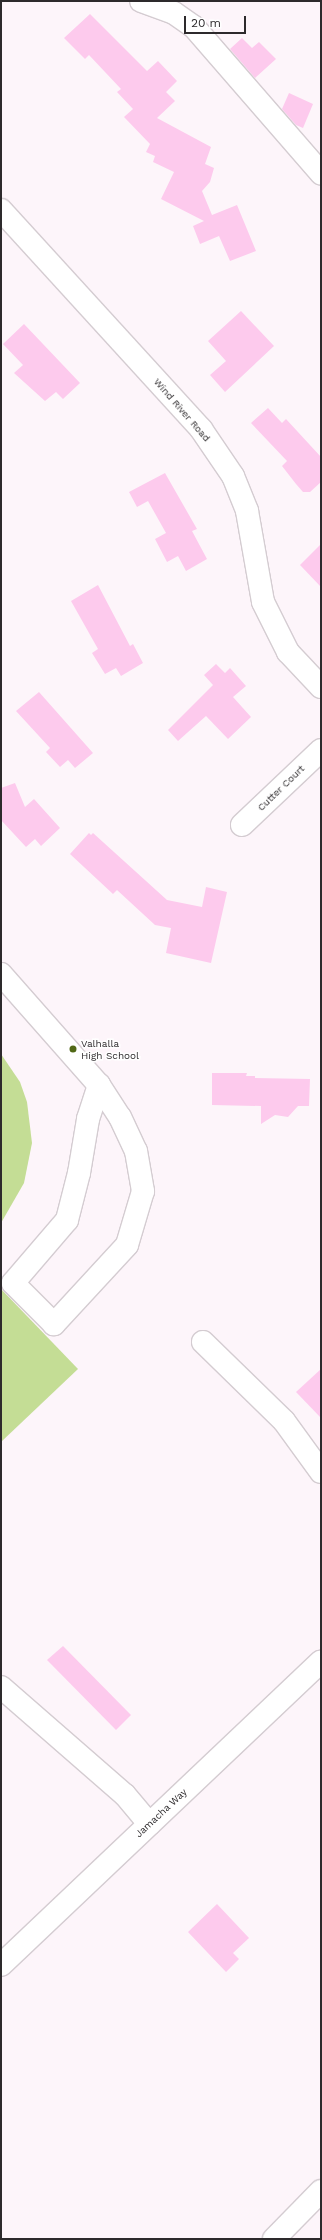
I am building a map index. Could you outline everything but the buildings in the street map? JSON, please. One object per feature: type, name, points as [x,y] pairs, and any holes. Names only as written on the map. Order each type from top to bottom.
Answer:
[{"type":"street","points":[[141,1],[174,13],[194,27],[321,173]]},
{"type":"street","name":"Wind River Road","points":[[1,210],[201,429],[233,476],[247,510],[263,602],[288,652],[321,687]]},
{"type":"street","name":"Cutter Court","points":[[242,825],[321,750]]},
{"type":"street","points":[[1,974],[99,1085],[120,1117],[136,1151],[143,1192],[127,1245],[54,1324],[13,1283],[67,1220],[88,1118],[99,1085]]},
{"type":"street","points":[[203,1342],[284,1421],[321,1472]]},
{"type":"street","name":"Jamacha Way","points":[[1,1965],[321,1661]]},
{"type":"street","points":[[1,1686],[126,1795],[149,1824]]},
{"type":"street","points":[[274,2239],[321,2191]]},
{"type":"green space","points":[[1,1054],[20,1082],[27,1102],[32,1143],[24,1183],[1,1223]]},
{"type":"green space","points":[[1,1289],[78,1369],[1,1442]]},
{"type":"place","name":"Valhalla High School","points":[[73,1049]]}]
